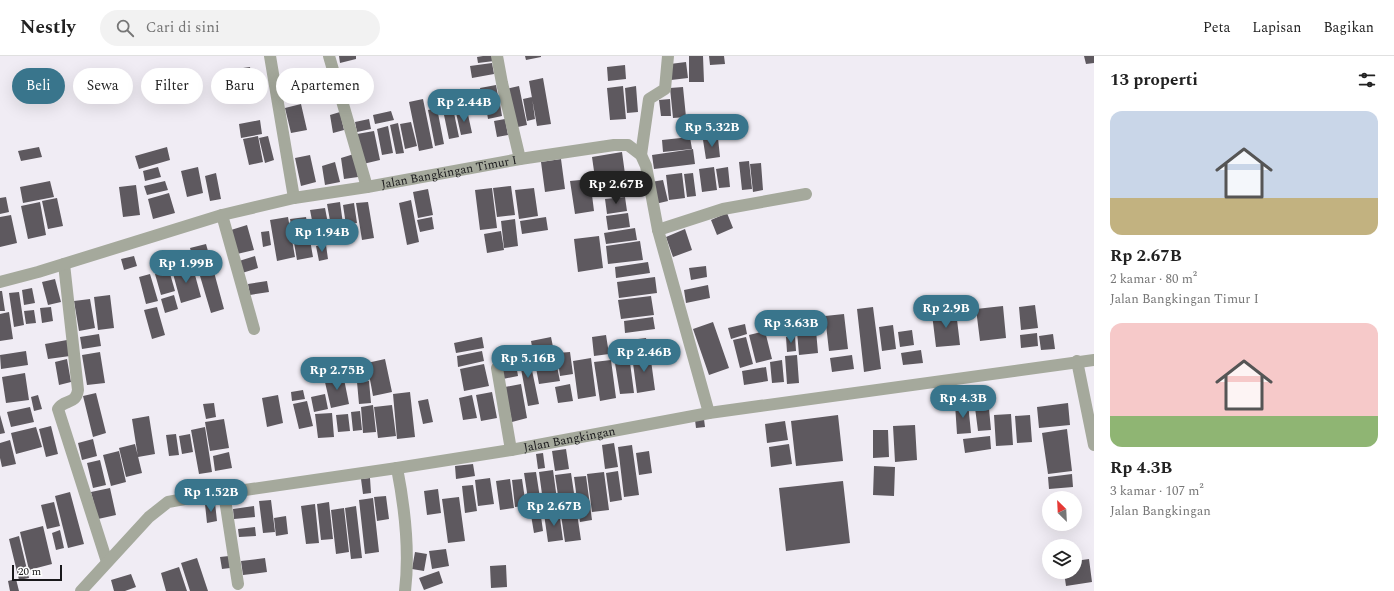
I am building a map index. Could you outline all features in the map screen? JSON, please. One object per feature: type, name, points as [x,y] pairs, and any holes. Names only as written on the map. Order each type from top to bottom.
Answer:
[{"type":"street","points":[[270,56],[294,198]]},
{"type":"street","points":[[329,56],[367,187]]},
{"type":"street","points":[[497,56],[520,159]]},
{"type":"street","points":[[668,56],[665,89],[649,99],[641,156],[646,166],[658,230],[709,413]]},
{"type":"street","name":"Jalan Bangkingan Timur I","points":[[0,282],[64,264],[222,215],[294,198],[367,187],[520,159],[614,145],[628,145],[641,156]]},
{"type":"street","points":[[658,230],[723,209],[806,194]]},
{"type":"street","points":[[222,215],[254,329]]},
{"type":"street","points":[[64,264],[78,390],[76,398],[58,408],[107,562]]},
{"type":"street","name":"Jalan Bangkingan","points":[[81,591],[91,586],[107,562],[149,517],[168,502],[511,450],[709,413],[1077,361],[1094,360]]},
{"type":"street","points":[[1077,361],[1094,444]]},
{"type":"street","points":[[497,368],[511,450]]},
{"type":"street","points":[[397,468],[402,490],[408,546],[405,591]]},
{"type":"street","points":[[224,493],[238,584]]},
{"type":"building","points":[[339,56],[356,56],[356,59],[340,63]]},
{"type":"building","points":[[494,56],[494,61],[478,63],[477,57]]},
{"type":"building","points":[[525,56],[541,56],[541,57],[526,60]]},
{"type":"building","points":[[689,56],[703,56],[704,82],[689,82]]},
{"type":"building","points":[[709,56],[724,56],[725,64],[710,65]]},
{"type":"building","points":[[1084,56],[1094,56],[1094,63],[1086,64]]},
{"type":"building","points":[[686,62],[688,78],[671,80],[670,64]]},
{"type":"building","points":[[492,63],[494,74],[472,78],[470,66]]},
{"type":"building","points":[[625,65],[626,79],[608,81],[607,67]]},
{"type":"building","points":[[543,78],[551,124],[537,126],[529,81]]},
{"type":"building","points":[[496,85],[498,96],[482,99],[480,88]]},
{"type":"building","points":[[519,86],[527,125],[513,128],[506,89]]},
{"type":"building","points":[[623,86],[626,119],[610,120],[607,88]]},
{"type":"building","points":[[636,86],[638,112],[627,113],[625,88]]},
{"type":"building","points":[[683,87],[686,117],[673,118],[670,88]]},
{"type":"building","points":[[461,92],[464,107],[442,112],[439,97]]},
{"type":"building","points":[[532,97],[535,119],[527,121],[523,99]]},
{"type":"building","points":[[499,98],[502,116],[488,119],[485,101]]},
{"type":"building","points":[[423,99],[433,148],[419,151],[409,102]]},
{"type":"building","points":[[670,99],[671,116],[661,116],[659,100]]},
{"type":"building","points":[[301,104],[307,130],[291,133],[285,108]]},
{"type":"building","points":[[437,108],[444,144],[435,146],[428,110]]},
{"type":"building","points":[[467,110],[472,133],[461,135],[456,113]]},
{"type":"building","points":[[391,111],[394,120],[375,124],[373,115]]},
{"type":"building","points":[[340,112],[344,130],[333,133],[330,115]]},
{"type":"building","points":[[454,113],[459,137],[449,139],[444,115]]},
{"type":"building","points":[[369,119],[371,129],[357,132],[355,122]]},
{"type":"building","points":[[505,119],[508,135],[497,137],[494,121]]},
{"type":"building","points":[[260,120],[262,134],[241,138],[239,124]]},
{"type":"building","points":[[411,122],[417,146],[405,149],[400,124]]},
{"type":"building","points":[[398,123],[404,153],[396,154],[390,125]]},
{"type":"building","points":[[388,126],[393,153],[382,155],[377,129]]},
{"type":"building","points":[[374,131],[380,160],[363,164],[357,134]]},
{"type":"building","points":[[258,136],[263,162],[249,165],[243,139]]},
{"type":"building","points":[[268,136],[274,160],[265,163],[259,138]]},
{"type":"building","points":[[690,137],[692,149],[663,152],[662,140]]},
{"type":"building","points":[[718,138],[720,157],[706,159],[703,140]]},
{"type":"building","points":[[39,147],[42,157],[21,161],[18,151]]},
{"type":"building","points":[[167,147],[170,160],[139,169],[135,156]]},
{"type":"building","points":[[693,149],[695,164],[654,169],[652,155]]},
{"type":"building","points":[[622,152],[625,174],[595,178],[592,157]]},
{"type":"building","points":[[354,154],[358,177],[344,179],[341,158]]},
{"type":"building","points":[[310,155],[316,182],[301,186],[295,158]]},
{"type":"building","points":[[561,159],[565,189],[545,192],[541,162]]},
{"type":"building","points":[[749,161],[752,189],[742,190],[739,162]]},
{"type":"building","points":[[335,162],[340,182],[325,185],[322,166]]},
{"type":"building","points":[[761,163],[763,190],[753,192],[750,164]]},
{"type":"building","points":[[158,167],[161,177],[145,181],[143,171]]},
{"type":"building","points":[[198,167],[203,193],[187,197],[181,171]]},
{"type":"building","points":[[714,167],[717,190],[702,192],[699,169]]},
{"type":"building","points":[[728,167],[730,187],[719,188],[716,169]]},
{"type":"building","points":[[216,173],[221,199],[210,201],[205,176]]},
{"type":"building","points":[[682,173],[685,198],[669,200],[666,175]]},
{"type":"building","points":[[693,173],[696,196],[687,197],[684,174]]},
{"type":"building","points":[[590,179],[594,211],[575,214],[570,181]]},
{"type":"building","points":[[663,180],[668,201],[655,204],[651,182]]},
{"type":"building","points":[[50,181],[54,197],[23,203],[20,187]]},
{"type":"building","points":[[165,181],[168,190],[147,195],[144,186]]},
{"type":"building","points":[[622,181],[624,194],[601,197],[599,184]]},
{"type":"building","points":[[136,185],[140,215],[123,217],[119,187]]},
{"type":"building","points":[[511,186],[515,215],[497,217],[493,188]]},
{"type":"building","points":[[492,188],[497,228],[480,230],[475,190]]},
{"type":"building","points":[[534,188],[538,216],[519,219],[515,190]]},
{"type":"building","points":[[428,189],[433,215],[418,218],[413,192]]},
{"type":"building","points":[[169,193],[175,213],[153,219],[148,199]]},
{"type":"building","points":[[6,197],[9,212],[0,214],[0,198]]},
{"type":"building","points":[[625,197],[627,211],[607,214],[605,199]]},
{"type":"building","points":[[57,198],[63,226],[48,229],[42,201]]},
{"type":"building","points":[[411,200],[419,242],[407,245],[399,203]]},
{"type":"building","points":[[40,202],[46,235],[28,239],[21,206]]},
{"type":"building","points":[[340,202],[343,224],[331,226],[327,204]]},
{"type":"building","points":[[368,202],[374,238],[362,240],[356,203]]},
{"type":"building","points":[[354,203],[357,223],[346,225],[343,205]]},
{"type":"building","points":[[325,208],[331,239],[316,241],[310,210]]},
{"type":"building","points":[[628,213],[630,227],[608,230],[606,216]]},
{"type":"building","points":[[727,213],[733,228],[717,235],[711,220]]},
{"type":"building","points":[[11,215],[17,243],[0,247],[0,217]]},
{"type":"building","points":[[288,217],[295,257],[277,261],[270,220]]},
{"type":"building","points":[[306,217],[313,257],[297,260],[290,219]]},
{"type":"building","points":[[432,217],[434,229],[420,232],[417,220]]},
{"type":"building","points":[[546,217],[548,230],[522,234],[520,221]]},
{"type":"building","points":[[515,219],[518,246],[504,248],[501,221]]},
{"type":"building","points":[[247,225],[254,250],[237,254],[231,230]]},
{"type":"building","points":[[635,228],[637,240],[606,244],[604,233]]},
{"type":"building","points":[[685,229],[692,250],[673,257],[666,237]]},
{"type":"building","points":[[269,231],[271,245],[263,247],[261,232]]},
{"type":"building","points":[[501,231],[504,250],[487,253],[484,234]]},
{"type":"building","points":[[599,236],[603,268],[578,272],[574,239]]},
{"type":"building","points":[[640,241],[643,260],[608,264],[606,246]]},
{"type":"building","points":[[206,244],[213,269],[197,273],[190,248]]},
{"type":"building","points":[[326,245],[328,259],[319,261],[316,246]]},
{"type":"building","points":[[134,256],[137,266],[124,270],[121,259]]},
{"type":"building","points":[[255,256],[258,268],[242,273],[239,261]]},
{"type":"building","points":[[648,262],[650,273],[616,278],[615,267]]},
{"type":"building","points":[[192,264],[201,297],[181,303],[172,270]]},
{"type":"building","points":[[706,266],[707,277],[691,280],[689,268]]},
{"type":"building","points":[[169,270],[175,291],[161,295],[155,274]]},
{"type":"building","points":[[214,272],[224,309],[211,313],[200,276]]},
{"type":"building","points":[[150,274],[158,301],[146,304],[139,277]]},
{"type":"building","points":[[655,277],[657,293],[619,298],[617,282]]},
{"type":"building","points":[[55,279],[61,302],[48,305],[42,282]]},
{"type":"building","points":[[267,281],[269,292],[250,295],[248,284]]},
{"type":"building","points":[[708,285],[710,298],[686,303],[684,290]]},
{"type":"building","points":[[32,288],[35,303],[24,305],[22,290]]},
{"type":"building","points":[[0,291],[2,291],[5,311],[0,311]]},
{"type":"building","points":[[19,292],[24,325],[14,327],[9,293]]},
{"type":"building","points":[[110,295],[114,328],[98,330],[94,297]]},
{"type":"building","points":[[174,295],[178,309],[165,313],[161,299]]},
{"type":"building","points":[[651,296],[654,315],[621,319],[618,300]]},
{"type":"building","points":[[90,299],[95,328],[79,331],[74,301]]},
{"type":"building","points":[[1035,305],[1038,328],[1021,330],[1019,307]]},
{"type":"building","points":[[1003,306],[1006,338],[980,341],[976,309]]},
{"type":"building","points":[[51,307],[53,321],[42,323],[40,308]]},
{"type":"building","points":[[157,307],[165,335],[152,339],[144,310]]},
{"type":"building","points":[[873,307],[881,369],[864,372],[857,309]]},
{"type":"building","points":[[34,310],[36,323],[26,324],[24,311]]},
{"type":"building","points":[[956,311],[960,345],[936,347],[932,314]]},
{"type":"building","points":[[9,312],[13,339],[0,341],[0,314]]},
{"type":"building","points":[[844,314],[848,349],[829,351],[825,316]]},
{"type":"building","points":[[653,317],[655,329],[625,333],[624,321]]},
{"type":"building","points":[[793,319],[794,330],[780,331],[779,320]]},
{"type":"building","points":[[815,319],[818,353],[799,355],[796,320]]},
{"type":"building","points":[[713,322],[729,368],[709,375],[693,329]]},
{"type":"building","points":[[745,324],[747,334],[731,339],[728,328]]},
{"type":"building","points":[[893,325],[896,349],[882,351],[879,327]]},
{"type":"building","points":[[912,330],[914,345],[900,347],[898,332]]},
{"type":"building","points":[[765,331],[772,359],[756,363],[749,335]]},
{"type":"building","points":[[1037,333],[1038,346],[1021,348],[1020,335]]},
{"type":"building","points":[[99,334],[101,346],[82,349],[80,337]]},
{"type":"building","points":[[1053,334],[1055,349],[1041,350],[1039,336]]},
{"type":"building","points":[[606,335],[609,354],[594,356],[592,337]]},
{"type":"building","points":[[795,336],[796,351],[787,352],[786,337]]},
{"type":"building","points":[[482,337],[484,348],[456,353],[454,343]]},
{"type":"building","points":[[551,337],[560,381],[539,384],[531,341]]},
{"type":"building","points":[[746,337],[753,364],[740,368],[733,340]]},
{"type":"building","points":[[646,338],[648,351],[632,353],[630,340]]},
{"type":"building","points":[[67,340],[70,356],[48,359],[45,344]]},
{"type":"building","points":[[673,341],[676,362],[654,365],[651,344]]},
{"type":"building","points":[[921,350],[923,363],[903,365],[901,353]]},
{"type":"building","points":[[26,351],[28,365],[1,369],[0,355]]},
{"type":"building","points":[[482,351],[484,361],[458,367],[457,356]]},
{"type":"building","points":[[528,351],[539,404],[528,406],[518,353]]},
{"type":"building","points":[[100,352],[105,383],[87,385],[82,355]]},
{"type":"building","points":[[570,352],[573,374],[560,376],[557,353]]},
{"type":"building","points":[[650,353],[655,390],[637,393],[632,356]]},
{"type":"building","points":[[629,355],[634,393],[620,394],[614,357]]},
{"type":"building","points":[[797,355],[799,383],[787,384],[785,356]]},
{"type":"building","points":[[852,355],[854,369],[832,372],[830,358]]},
{"type":"building","points":[[515,358],[518,376],[503,379],[499,361]]},
{"type":"building","points":[[591,358],[596,396],[578,399],[573,361]]},
{"type":"building","points":[[67,359],[71,382],[59,385],[55,362]]},
{"type":"building","points":[[385,359],[392,392],[373,396],[367,363]]},
{"type":"building","points":[[611,360],[616,398],[600,401],[594,362]]},
{"type":"building","points":[[782,360],[784,382],[772,383],[770,362]]},
{"type":"building","points":[[484,364],[489,386],[464,391],[460,369]]},
{"type":"building","points":[[766,367],[768,381],[744,385],[742,371]]},
{"type":"building","points":[[25,373],[29,400],[6,403],[2,377]]},
{"type":"building","points":[[343,374],[349,404],[331,408],[324,378]]},
{"type":"building","points":[[369,381],[371,403],[359,404],[357,382]]},
{"type":"building","points":[[521,384],[527,418],[512,422],[505,387]]},
{"type":"building","points":[[570,384],[573,401],[558,403],[555,387]]},
{"type":"building","points":[[303,390],[305,399],[292,401],[291,392]]},
{"type":"building","points":[[410,392],[415,437],[397,439],[393,394]]},
{"type":"building","points":[[492,392],[497,418],[481,421],[476,395]]},
{"type":"building","points":[[96,393],[106,433],[93,437],[83,396]]},
{"type":"building","points":[[325,394],[328,409],[314,412],[311,397]]},
{"type":"building","points":[[38,395],[42,409],[34,411],[31,397]]},
{"type":"building","points":[[278,395],[283,423],[267,427],[262,398]]},
{"type":"building","points":[[472,395],[477,418],[463,420],[459,398]]},
{"type":"building","points":[[988,398],[991,430],[978,431],[974,400]]},
{"type":"building","points":[[428,399],[433,422],[423,424],[418,401]]},
{"type":"building","points":[[307,401],[313,426],[299,429],[293,404]]},
{"type":"building","points":[[214,403],[216,417],[206,419],[203,404]]},
{"type":"building","points":[[968,403],[971,433],[957,434],[955,404]]},
{"type":"building","points":[[1068,403],[1070,425],[1039,428],[1037,407]]},
{"type":"building","points":[[373,405],[376,432],[363,433],[361,407]]},
{"type":"building","points":[[392,405],[396,436],[378,438],[374,407]]},
{"type":"building","points":[[30,407],[34,422],[11,427],[7,412]]},
{"type":"building","points":[[360,411],[362,430],[353,431],[351,412]]},
{"type":"building","points":[[332,413],[334,437],[318,438],[315,414]]},
{"type":"building","points":[[348,414],[350,431],[338,432],[336,415]]},
{"type":"building","points":[[1011,414],[1013,445],[996,446],[994,415]]},
{"type":"building","points":[[0,415],[5,433],[0,434]]},
{"type":"building","points":[[838,415],[843,461],[796,466],[791,421]]},
{"type":"building","points":[[1030,415],[1032,442],[1017,443],[1015,416]]},
{"type":"building","points":[[149,416],[155,454],[138,457],[132,419]]},
{"type":"building","points":[[224,419],[229,448],[210,451],[205,422]]},
{"type":"building","points":[[704,419],[705,427],[696,428],[695,420]]},
{"type":"building","points":[[785,421],[788,440],[767,443],[765,424]]},
{"type":"building","points":[[915,425],[917,460],[895,462],[893,426]]},
{"type":"building","points":[[51,426],[58,454],[46,457],[39,429]]},
{"type":"building","points":[[36,427],[42,447],[16,454],[11,433]]},
{"type":"building","points":[[205,427],[212,472],[199,474],[191,430]]},
{"type":"building","points":[[1067,429],[1072,471],[1048,474],[1042,433]]},
{"type":"building","points":[[873,430],[888,430],[889,457],[873,458]]},
{"type":"building","points":[[176,434],[179,455],[169,456],[166,435]]},
{"type":"building","points":[[190,434],[193,452],[182,454],[179,436]]},
{"type":"building","points":[[990,436],[991,449],[965,453],[963,439]]},
{"type":"building","points":[[93,439],[97,456],[82,460],[78,443]]},
{"type":"building","points":[[10,440],[16,464],[2,467],[0,458],[0,443]]},
{"type":"building","points":[[614,443],[618,467],[605,469],[602,445]]},
{"type":"building","points":[[135,444],[142,473],[126,477],[119,448]]},
{"type":"building","points":[[789,444],[792,464],[771,467],[769,447]]},
{"type":"building","points":[[632,445],[639,495],[624,497],[618,447]]},
{"type":"building","points":[[566,449],[569,469],[555,471],[552,451]]},
{"type":"building","points":[[119,451],[126,482],[111,486],[103,455]]},
{"type":"building","points":[[649,451],[652,473],[639,475],[636,453]]},
{"type":"building","points":[[229,452],[232,468],[215,471],[213,456]]},
{"type":"building","points":[[543,453],[545,468],[538,469],[536,454]]},
{"type":"building","points":[[100,460],[106,485],[93,488],[87,463]]},
{"type":"building","points":[[473,464],[475,476],[456,479],[455,466]]},
{"type":"building","points":[[874,466],[895,467],[894,496],[873,495]]},
{"type":"building","points":[[553,470],[558,507],[544,509],[539,472]]},
{"type":"building","points":[[618,471],[622,500],[610,502],[606,473]]},
{"type":"building","points":[[536,472],[540,498],[528,499],[524,473]]},
{"type":"building","points":[[604,472],[609,510],[592,512],[587,474]]},
{"type":"building","points":[[571,473],[581,540],[565,542],[555,475]]},
{"type":"building","points":[[1072,474],[1073,487],[1049,489],[1048,477]]},
{"type":"building","points":[[586,476],[592,520],[580,522],[574,477]]},
{"type":"building","points":[[370,478],[371,493],[363,494],[361,479]]},
{"type":"building","points":[[490,478],[494,504],[478,506],[475,480]]},
{"type":"building","points":[[510,479],[514,508],[500,510],[496,481]]},
{"type":"building","points":[[522,479],[526,506],[515,507],[512,480]]},
{"type":"building","points":[[843,481],[850,543],[786,551],[779,488]]},
{"type":"building","points":[[473,485],[477,511],[465,513],[462,486]]},
{"type":"building","points":[[110,488],[116,515],[98,519],[91,492]]},
{"type":"building","points":[[438,489],[441,513],[427,515],[424,491]]},
{"type":"building","points":[[70,492],[84,544],[68,548],[55,496]]},
{"type":"building","points":[[386,496],[389,519],[377,521],[374,497]]},
{"type":"building","points":[[459,497],[465,541],[448,543],[442,499]]},
{"type":"building","points":[[373,498],[379,552],[365,554],[359,500]]},
{"type":"building","points":[[271,500],[275,532],[263,533],[259,501]]},
{"type":"building","points":[[54,502],[60,526],[47,529],[41,505]]},
{"type":"building","points":[[329,502],[333,539],[321,540],[317,504]]},
{"type":"building","points":[[539,502],[543,531],[534,533],[529,503]]},
{"type":"building","points":[[215,503],[217,521],[207,523],[205,504]]},
{"type":"building","points":[[315,504],[319,543],[306,544],[301,506]]},
{"type":"building","points":[[254,506],[255,517],[234,519],[233,509]]},
{"type":"building","points":[[356,506],[362,558],[351,559],[345,508]]},
{"type":"building","points":[[344,508],[349,552],[336,554],[331,510]]},
{"type":"building","points":[[559,511],[563,540],[548,542],[544,514]]},
{"type":"building","points":[[286,516],[288,534],[276,536],[274,518]]},
{"type":"building","points":[[43,526],[52,564],[29,570],[20,532]]},
{"type":"building","points":[[255,527],[256,536],[239,537],[238,529]]},
{"type":"building","points":[[60,530],[64,548],[56,550],[52,533]]},
{"type":"building","points":[[19,536],[29,578],[19,580],[9,539]]},
{"type":"building","points":[[446,549],[449,566],[432,569],[429,551]]},
{"type":"building","points":[[415,552],[427,554],[424,571],[412,569]]},
{"type":"building","points":[[229,556],[230,568],[222,569],[220,557]]},
{"type":"building","points":[[197,558],[208,591],[190,591],[181,563]]},
{"type":"building","points":[[265,558],[267,572],[243,575],[241,561]]},
{"type":"building","points":[[1089,559],[1092,582],[1066,586],[1065,579],[1082,579],[1082,560]]},
{"type":"building","points":[[506,565],[507,587],[491,588],[490,566]]},
{"type":"building","points":[[179,567],[187,591],[166,591],[161,573]]},
{"type":"building","points":[[439,571],[443,583],[424,590],[419,578]]},
{"type":"building","points":[[131,574],[136,587],[125,591],[114,591],[111,580]]},
{"type":"building","points":[[16,579],[19,591],[10,591],[8,581]]}]
